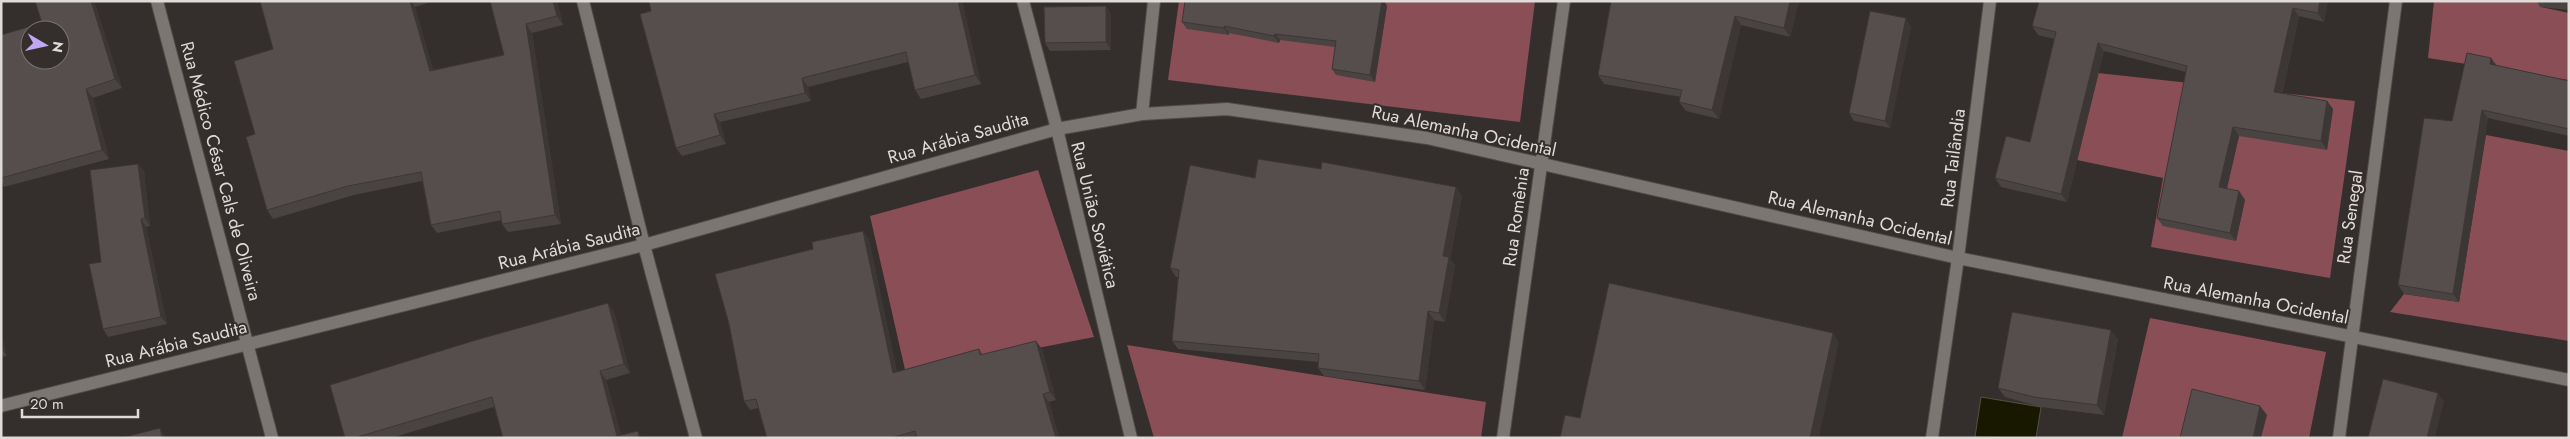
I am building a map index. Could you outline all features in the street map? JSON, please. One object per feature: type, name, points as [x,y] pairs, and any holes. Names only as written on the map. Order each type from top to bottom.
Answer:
[{"type":"street","name":"Rua Médico César Cals de Oliveira","points":[[157,1],[272,438]]},
{"type":"street","points":[[583,1],[644,246],[696,438]]},
{"type":"street","name":"Rua União Soviética","points":[[1022,1],[1056,129],[1131,438]]},
{"type":"street","points":[[1142,114],[1154,1]]},
{"type":"street","name":"Rua Romênia","points":[[1503,438],[1564,1]]},
{"type":"street","name":"Rua Tailândia","points":[[1932,438],[1958,258],[1990,1]]},
{"type":"street","name":"Rua Senegal","points":[[2339,438],[2396,1]]},
{"type":"street","name":"Rua Alemanha Ocidental","points":[[1142,114],[1227,109],[1427,138],[1958,258],[2569,380]]},
{"type":"street","name":"Rua Arábia Saudita","points":[[1,406],[644,246],[1056,129],[1142,114]]},
{"type":"shaded area","points":[[1179,1],[1535,1],[1520,122],[1168,80]]},
{"type":"shaded area","points":[[2434,1],[2541,1],[2541,7],[2569,13],[2569,80],[2428,58]]},
{"type":"shaded area","points":[[2098,73],[2355,101],[2330,278],[2151,247],[2163,178],[2077,160]]},
{"type":"shaded area","points":[[2486,135],[2569,151],[2569,341],[2390,312],[2404,294],[2459,302]]},
{"type":"shaded area","points":[[1038,170],[1094,337],[906,374],[870,216]]},
{"type":"shaded area","points":[[2150,318],[2326,352],[2309,438],[2122,438]]},
{"type":"shaded area","points":[[1127,345],[1486,402],[1481,438],[1154,438]]},
{"type":"shaded area","points":[[1981,397],[2041,407],[2036,438],[1975,437]]},
{"type":"building","points":[[35,1],[91,1],[115,79],[86,89],[102,150],[1,178],[1,35],[20,29],[20,70],[70,70],[70,20],[41,20]]},
{"type":"building","points":[[260,1],[410,1],[430,71],[504,55],[490,1],[553,1],[557,16],[526,24],[555,215],[502,224],[500,211],[431,225],[421,172],[348,186],[267,210],[246,137],[255,134],[234,61],[273,49]]},
{"type":"building","points":[[649,1],[958,1],[975,75],[915,90],[906,52],[802,78],[805,93],[714,114],[720,135],[676,148],[640,14],[651,11]]},
{"type":"building","points":[[1185,1],[1382,1],[1370,75],[1332,69],[1336,41],[1275,34],[1274,36],[1224,26],[1224,28],[1182,22]]},
{"type":"building","points":[[1611,1],[1790,1],[1784,28],[1735,16],[1712,110],[1679,102],[1682,90],[1598,75]]},
{"type":"building","points":[[2039,1],[2320,1],[2318,13],[2293,8],[2274,92],[2327,101],[2321,141],[2233,127],[2219,187],[2239,191],[2230,233],[2157,218],[2187,66],[2098,43],[2061,194],[1995,178],[2006,136],[2030,142],[2056,32],[2032,26]]},
{"type":"building","points":[[2553,1],[2569,1],[2569,3]]},
{"type":"building","points":[[1106,6],[1106,42],[1045,43],[1044,7]]},
{"type":"building","points":[[1870,11],[1906,18],[1885,121],[1849,113]]},
{"type":"building","points":[[2467,53],[2491,58],[2490,64],[2569,81],[2569,129],[2482,110],[2453,294],[2398,285],[2424,118],[2452,121]]},
{"type":"building","points":[[1258,159],[1321,169],[1322,162],[1456,187],[1443,256],[1449,257],[1439,313],[1428,311],[1419,381],[1318,368],[1319,354],[1172,341],[1179,270],[1170,268],[1190,165],[1255,178]]},
{"type":"building","points":[[138,164],[145,218],[141,219],[161,317],[103,329],[89,264],[101,262],[90,170]]},
{"type":"building","points":[[863,231],[893,373],[979,349],[980,355],[1036,341],[1050,392],[1043,394],[1056,438],[917,438],[915,431],[891,438],[767,438],[756,399],[744,401],[729,324],[715,274],[813,249],[812,242]]},
{"type":"building","points":[[1609,283],[1833,333],[1810,438],[1560,438],[1565,415],[1580,418]]},
{"type":"building","points":[[608,303],[624,364],[600,371],[617,436],[638,431],[639,438],[503,438],[492,397],[354,438],[345,438],[330,385],[476,340]]},
{"type":"building","points":[[2012,312],[2111,330],[2097,405],[2034,397],[1998,388]]},
{"type":"building","points":[[2383,379],[2438,393],[2427,438],[2368,438]]},
{"type":"building","points":[[2192,389],[2260,406],[2253,438],[2180,438]]},
{"type":"building","points":[[160,428],[162,438],[121,438]]}]
